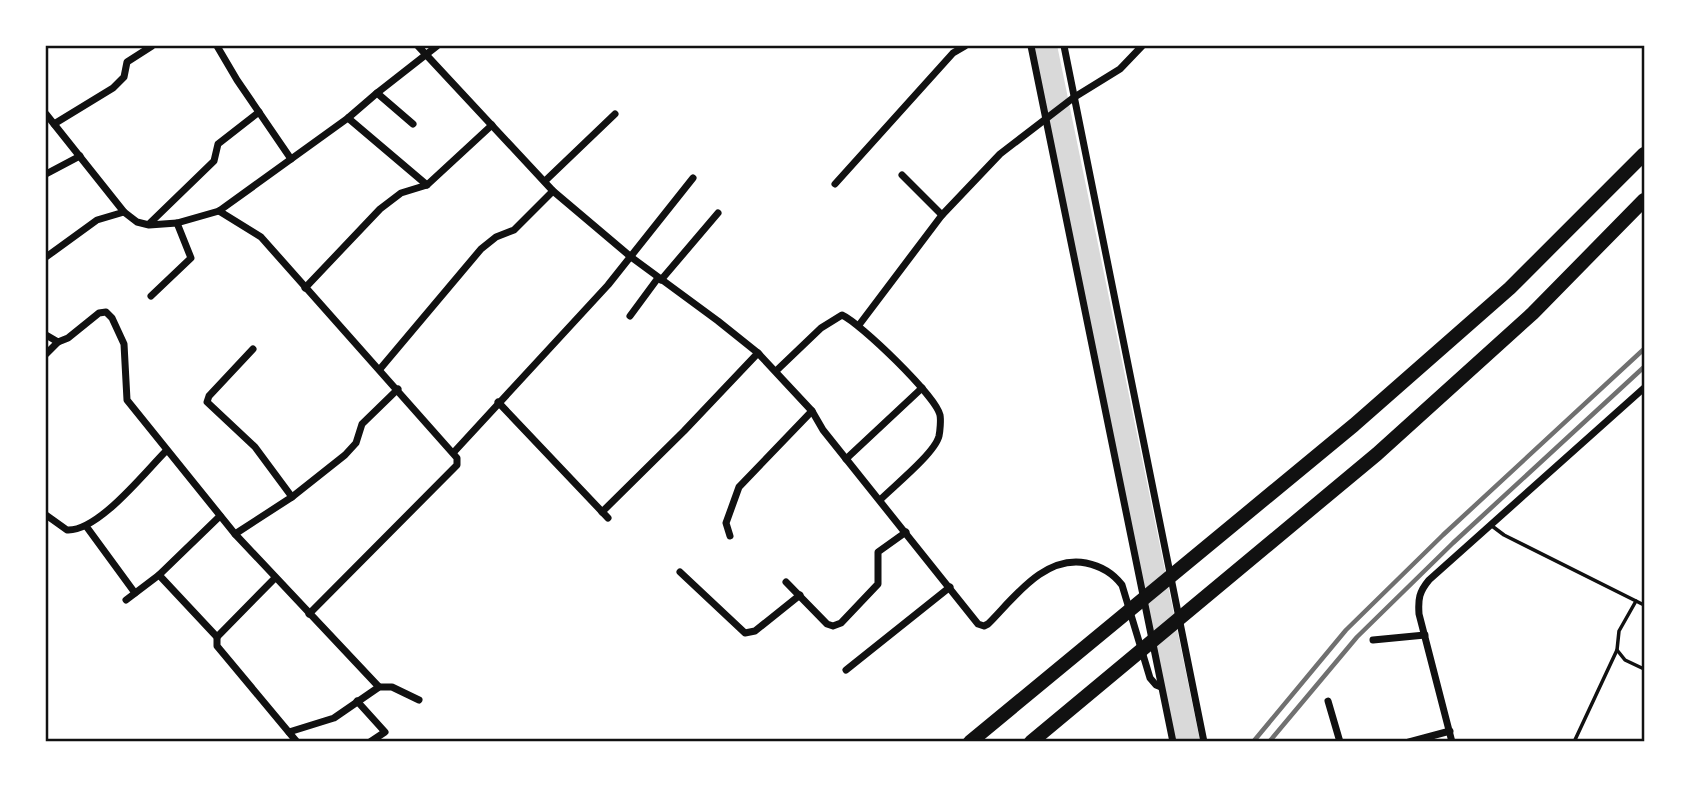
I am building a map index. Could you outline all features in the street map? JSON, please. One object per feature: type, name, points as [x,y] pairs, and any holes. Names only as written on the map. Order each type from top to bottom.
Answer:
[{"type":"highway","points":[[970,741],[1354,425],[1510,288],[1644,154]]},
{"type":"highway","points":[[1031,741],[1388,444],[1533,313],[1644,200]]},
{"type":"street","points":[[54,124],[113,89],[124,77],[127,62],[152,46]]},
{"type":"street","points":[[217,46],[291,159]]},
{"type":"street","points":[[418,46],[554,191],[631,257],[718,321],[776,371],[812,411],[823,430],[978,624],[984,626],[1040,573],[1058,564],[1078,562],[1099,566],[1115,576],[1122,585],[1150,678],[1161,687]]},
{"type":"street","points":[[46,114],[124,212],[137,222],[149,225],[177,223],[219,212],[348,118],[437,46]]},
{"type":"street","points":[[835,184],[953,53],[965,46]]},
{"type":"street","points":[[1031,46],[1173,741]]},
{"type":"street","points":[[1063,46],[1204,741]]},
{"type":"street","points":[[859,325],[943,215],[1000,154],[1073,98],[1120,69],[1142,46]]},
{"type":"street","points":[[377,93],[414,124]]},
{"type":"street","points":[[149,225],[214,161],[218,144],[259,112]]},
{"type":"street","points":[[545,181],[615,114]]},
{"type":"street","points":[[348,118],[427,185]]},
{"type":"street","points":[[305,288],[380,209],[401,193],[427,185],[492,125]]},
{"type":"street","points":[[46,174],[80,156]]},
{"type":"street","points":[[902,175],[943,215]]},
{"type":"street","points":[[454,452],[631,257],[693,178]]},
{"type":"street","points":[[380,369],[481,249],[496,237],[514,230],[554,191]]},
{"type":"street","points":[[46,257],[97,220],[124,212]]},
{"type":"street","points":[[219,212],[261,237],[454,452],[457,465],[309,614]]},
{"type":"street","points":[[630,316],[718,213]]},
{"type":"street","points":[[151,296],[191,258],[177,223]]},
{"type":"street","points":[[46,354],[58,342],[68,338],[99,313],[106,312],[112,318],[124,344],[127,400],[235,534],[379,687]]},
{"type":"street","points":[[776,371],[832,320],[842,315],[859,325],[922,388],[940,413],[939,436],[933,448],[880,500]]},
{"type":"street","points":[[46,335],[58,342]]},
{"type":"street","points":[[253,349],[209,396],[207,402],[255,447],[292,497]]},
{"type":"street","points":[[498,402],[605,515],[758,353]]},
{"type":"street","points":[[846,459],[922,388]]},
{"type":"street","points":[[1452,741],[1419,614],[1420,591],[1429,580],[1644,388]]},
{"type":"street","points":[[235,534],[292,497],[345,455],[356,443],[362,424],[398,389]]},
{"type":"street","points":[[730,536],[726,523],[739,487],[812,411]]},
{"type":"street","points":[[46,515],[67,530],[86,526],[107,510],[166,451]]},
{"type":"street","points":[[125,600],[159,575],[220,516]]},
{"type":"street","points":[[86,526],[135,593]]},
{"type":"street","points":[[786,582],[827,624],[833,626],[841,623],[878,584],[878,552],[906,532]]},
{"type":"street","points":[[680,572],[745,633],[755,631],[800,596]]},
{"type":"street","points":[[159,575],[217,637],[217,646],[296,741]]},
{"type":"street","points":[[217,637],[275,578]]},
{"type":"street","points":[[846,670],[950,587]]},
{"type":"street","points":[[1373,640],[1425,635]]},
{"type":"street","points":[[289,732],[334,718],[379,687],[392,687],[419,700]]},
{"type":"street","points":[[358,701],[385,732],[370,741]]},
{"type":"street","points":[[1328,701],[1340,741]]},
{"type":"street","points":[[1409,741],[1450,731]]},
{"type":"lane","points":[[1490,525],[1504,536],[1644,605]]},
{"type":"lane","points":[[1574,741],[1617,650],[1619,631],[1636,601]]},
{"type":"lane","points":[[1617,650],[1625,660],[1644,669]]},
{"type":"waterway","points":[[1044,46],[1187,742]]},
{"type":"railway","points":[[1253,742],[1346,630],[1443,535],[1644,349]]},
{"type":"railway","points":[[1269,742],[1357,637],[1453,543],[1644,367]]}]
